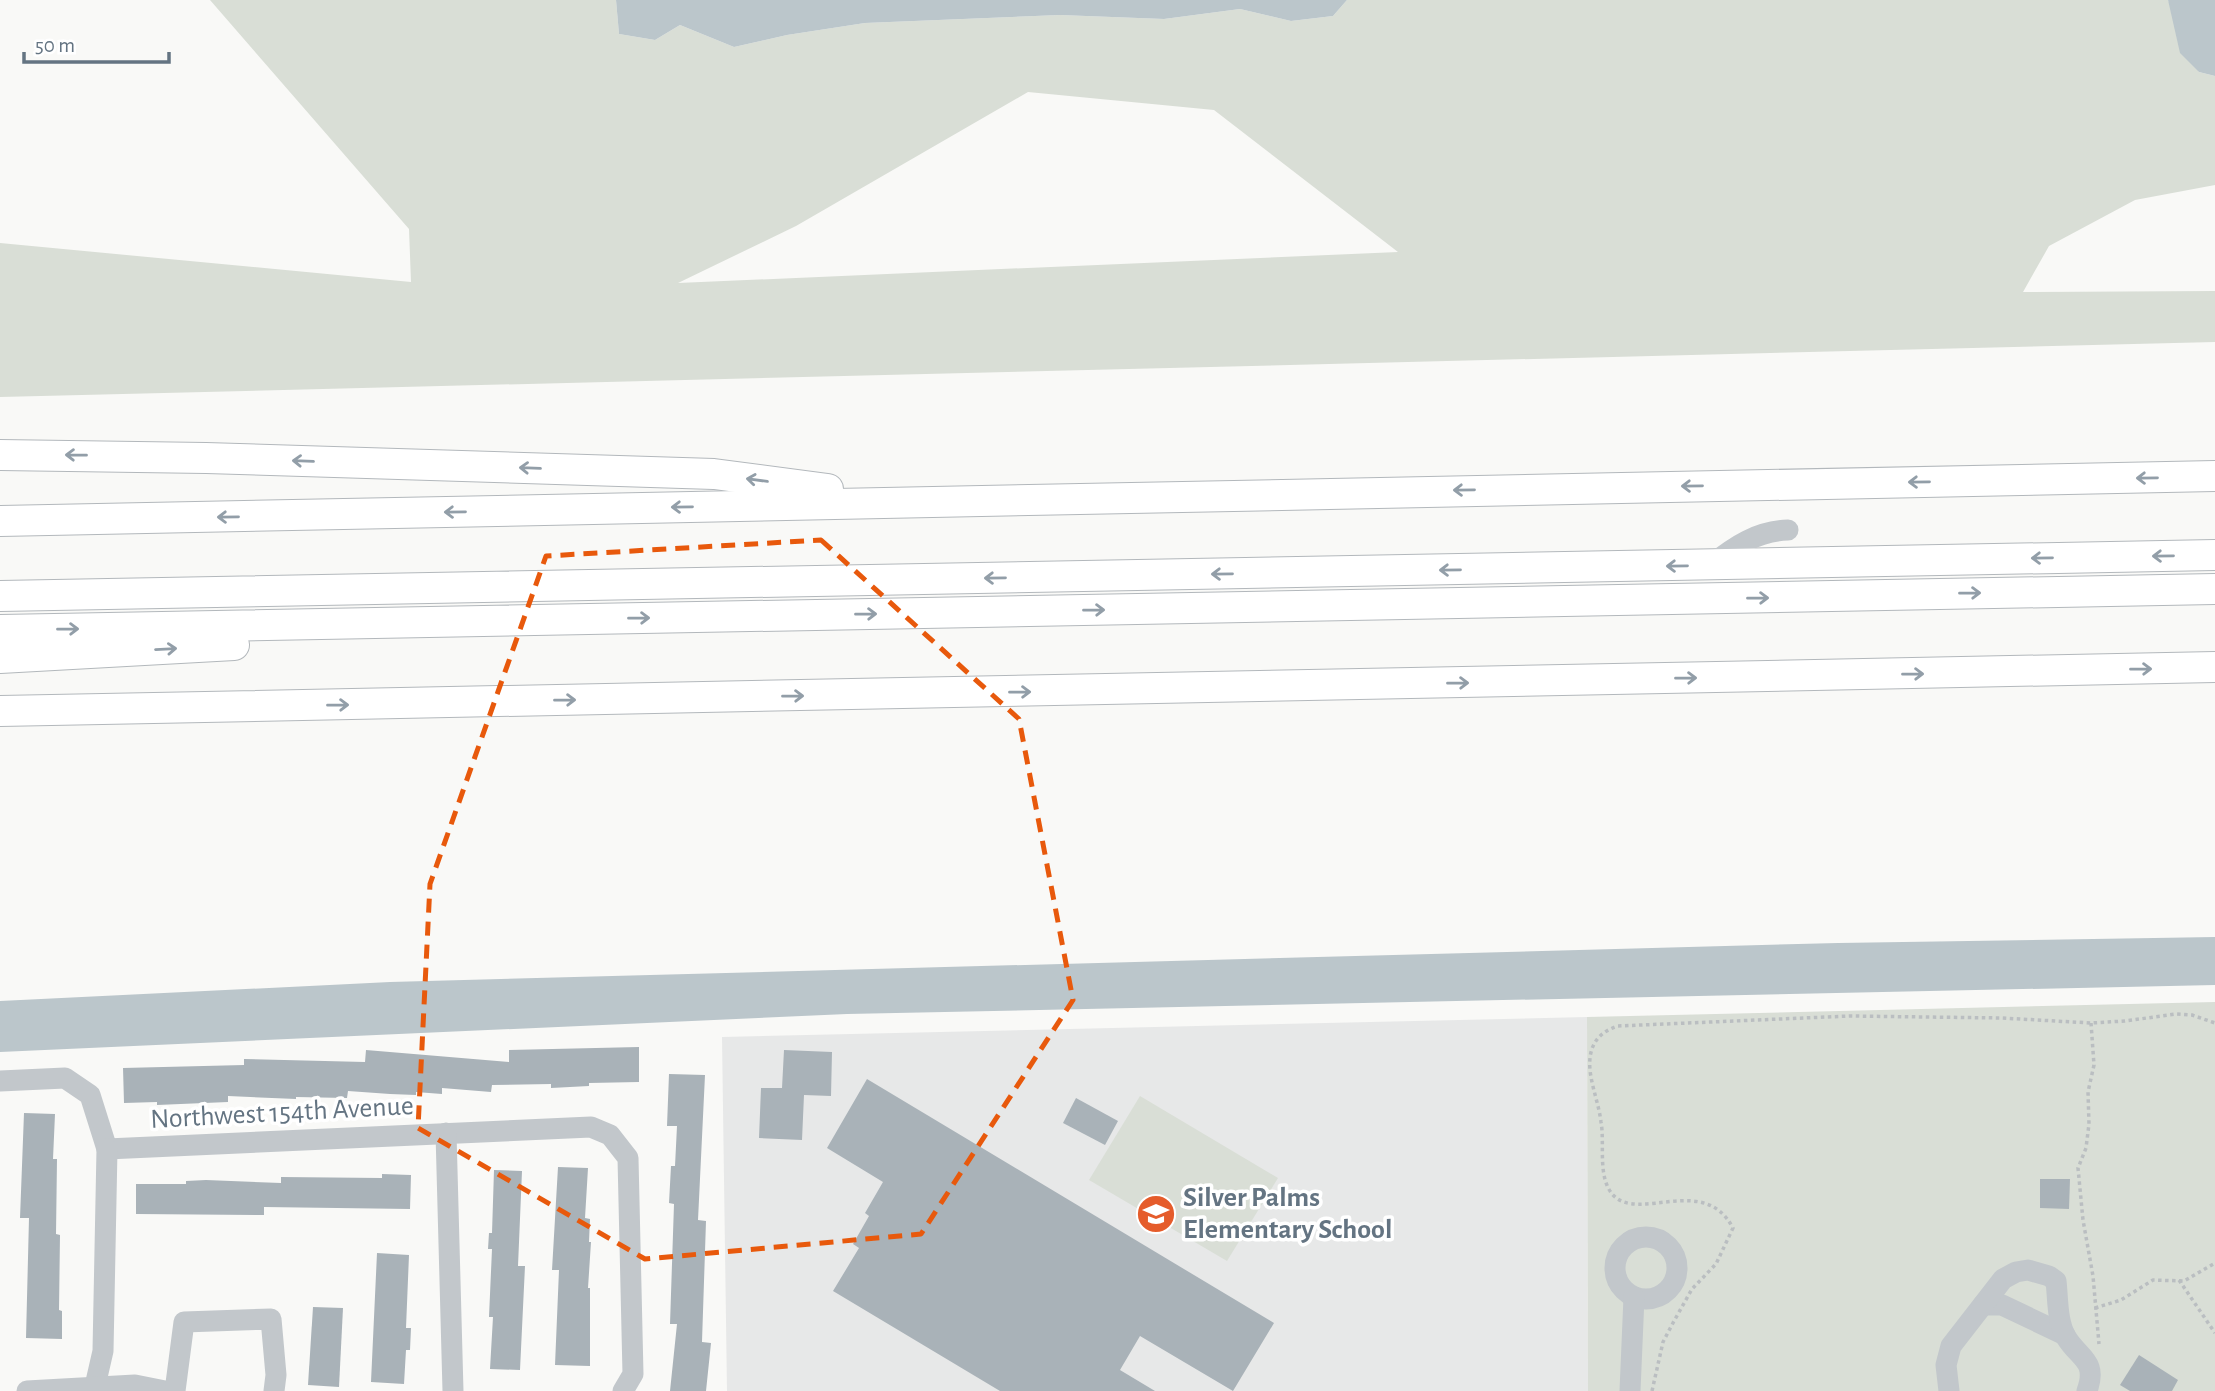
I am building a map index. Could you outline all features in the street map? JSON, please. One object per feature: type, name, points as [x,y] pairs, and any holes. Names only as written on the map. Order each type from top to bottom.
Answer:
[{"type":"highway","points":[[0,455],[194,457],[714,474],[922,502]]},
{"type":"highway","points":[[0,521],[2215,476]]},
{"type":"highway","points":[[0,596],[2215,555]]},
{"type":"highway","points":[[0,630],[2215,589]]},
{"type":"highway","points":[[0,657],[271,643],[541,637],[583,620]]},
{"type":"highway","points":[[0,711],[2215,667]]},
{"type":"highway","points":[[0,729],[304,705]]},
{"type":"street","points":[[1711,565],[1737,545],[1769,530],[1788,530]]},
{"type":"street","points":[[0,1081],[65,1078],[90,1095],[107,1149],[103,1351],[95,1389]]},
{"type":"street","name":"Northwest 154th Avenue","points":[[107,1149],[591,1127],[610,1135],[628,1158],[633,1374],[623,1391]]},
{"type":"street","points":[[446,1133],[453,1391]]},
{"type":"street","points":[[1948,1391],[1946,1365],[1951,1346],[2003,1279],[2028,1269],[2056,1281],[2065,1335],[2089,1364],[2087,1391]]},
{"type":"street","points":[[1630,1391],[1634,1297]]},
{"type":"street","points":[[1983,1305],[2002,1305],[2065,1335]]},
{"type":"street","points":[[175,1391],[184,1322],[271,1320],[275,1391]]},
{"type":"street","points":[[27,1391],[135,1385],[165,1391]]},
{"type":"path","points":[[1652,1391],[1663,1342],[1692,1289],[1716,1264],[1733,1228],[1724,1214],[1711,1204],[1627,1203],[1615,1197],[1608,1187],[1605,1178],[1602,1123],[1590,1069],[1591,1046],[1601,1033],[1618,1026],[1850,1016],[2003,1018],[2091,1023],[2176,1014],[2192,1015],[2215,1023]]},
{"type":"path","points":[[2091,1023],[2094,1065],[2088,1092],[2087,1148],[2078,1168],[2083,1220],[2093,1276],[2099,1345]]},
{"type":"path","points":[[2095,1308],[2121,1300],[2153,1280],[2184,1281],[2215,1263]]},
{"type":"path","points":[[2179,1280],[2215,1333]]},
{"type":"highlighted area","points":[[821,540],[1019,719],[1073,1000],[921,1234],[645,1259],[418,1128],[430,884],[546,556]]},
{"type":"shaded area","points":[[210,0],[616,0],[619,34],[655,40],[680,25],[734,47],[787,35],[865,23],[1060,15],[1164,19],[1240,9],[1291,21],[1333,16],[1347,0],[2168,0],[2199,72],[2215,76],[2215,185],[2135,200],[2049,246],[2023,292],[2215,291],[2215,342],[0,397],[0,243],[411,282],[409,229]],"holes":[[[1028,92],[1214,110],[1398,252],[678,283],[796,226]]]},
{"type":"shaded area","points":[[616,0],[1347,0],[1333,16],[1291,21],[1240,9],[1164,19],[1060,15],[865,23],[787,35],[734,47],[680,25],[655,40],[619,34]]},
{"type":"shaded area","points":[[2168,0],[2215,0],[2215,76],[2199,72],[2180,53]]},
{"type":"shaded area","points":[[2215,937],[2215,985],[847,1014],[0,1052],[0,1001],[390,982],[1838,943]]},
{"type":"shaded area","points":[[2215,1002],[2215,1391],[1588,1391],[1587,1017]]},
{"type":"shaded area","name":"Silver Palms Elementary School","points":[[1587,1017],[1588,1391],[727,1391],[722,1037]]},
{"type":"shaded area","points":[[1140,1096],[1278,1178],[1227,1261],[1089,1180]]},
{"type":"building","points":[[639,1047],[639,1082],[589,1083],[589,1086],[551,1088],[551,1084],[492,1085],[491,1092],[442,1088],[442,1094],[416,1092],[416,1095],[348,1091],[347,1098],[228,1096],[228,1102],[157,1105],[157,1102],[124,1103],[123,1068],[244,1065],[244,1059],[365,1062],[366,1050],[509,1062],[509,1050]]},
{"type":"building","points":[[784,1050],[832,1052],[831,1096],[804,1095],[802,1140],[759,1138],[761,1088],[782,1088]]},
{"type":"building","points":[[669,1074],[705,1075],[698,1220],[706,1221],[702,1342],[711,1343],[706,1391],[670,1391],[677,1324],[670,1324],[674,1204],[669,1203],[671,1166],[675,1166],[677,1126],[667,1126]]},
{"type":"building","points":[[867,1079],[1274,1323],[1233,1391],[1140,1336],[1120,1370],[1155,1391],[1000,1391],[833,1291],[859,1248],[853,1244],[869,1216],[865,1213],[883,1182],[827,1148]]},
{"type":"building","points":[[1076,1098],[1118,1121],[1105,1145],[1063,1123]]},
{"type":"building","points":[[24,1113],[55,1114],[53,1159],[57,1159],[56,1234],[60,1235],[59,1310],[62,1311],[62,1339],[26,1338],[29,1218],[20,1218]]},
{"type":"building","points":[[558,1167],[588,1168],[585,1218],[590,1219],[591,1242],[588,1288],[590,1366],[555,1365],[559,1270],[552,1270]]},
{"type":"building","points":[[494,1170],[522,1171],[518,1266],[525,1266],[520,1370],[490,1369],[493,1317],[489,1317],[492,1249],[488,1249],[489,1233],[492,1233]]},
{"type":"building","points":[[382,1174],[411,1175],[410,1209],[264,1207],[264,1215],[136,1214],[136,1184],[186,1184],[186,1181],[206,1180],[281,1183],[281,1177],[382,1178]]},
{"type":"building","points":[[2040,1179],[2070,1179],[2069,1209],[2040,1208]]},
{"type":"building","points":[[377,1253],[409,1255],[406,1328],[411,1328],[410,1350],[406,1350],[404,1384],[371,1382]]},
{"type":"building","points":[[313,1307],[343,1308],[339,1387],[308,1385]]},
{"type":"building","points":[[2139,1355],[2178,1380],[2172,1391],[2130,1391],[2120,1385]]},
{"type":"place","name":"Silver Palms Elementary School","points":[[1156,1214]]}]
